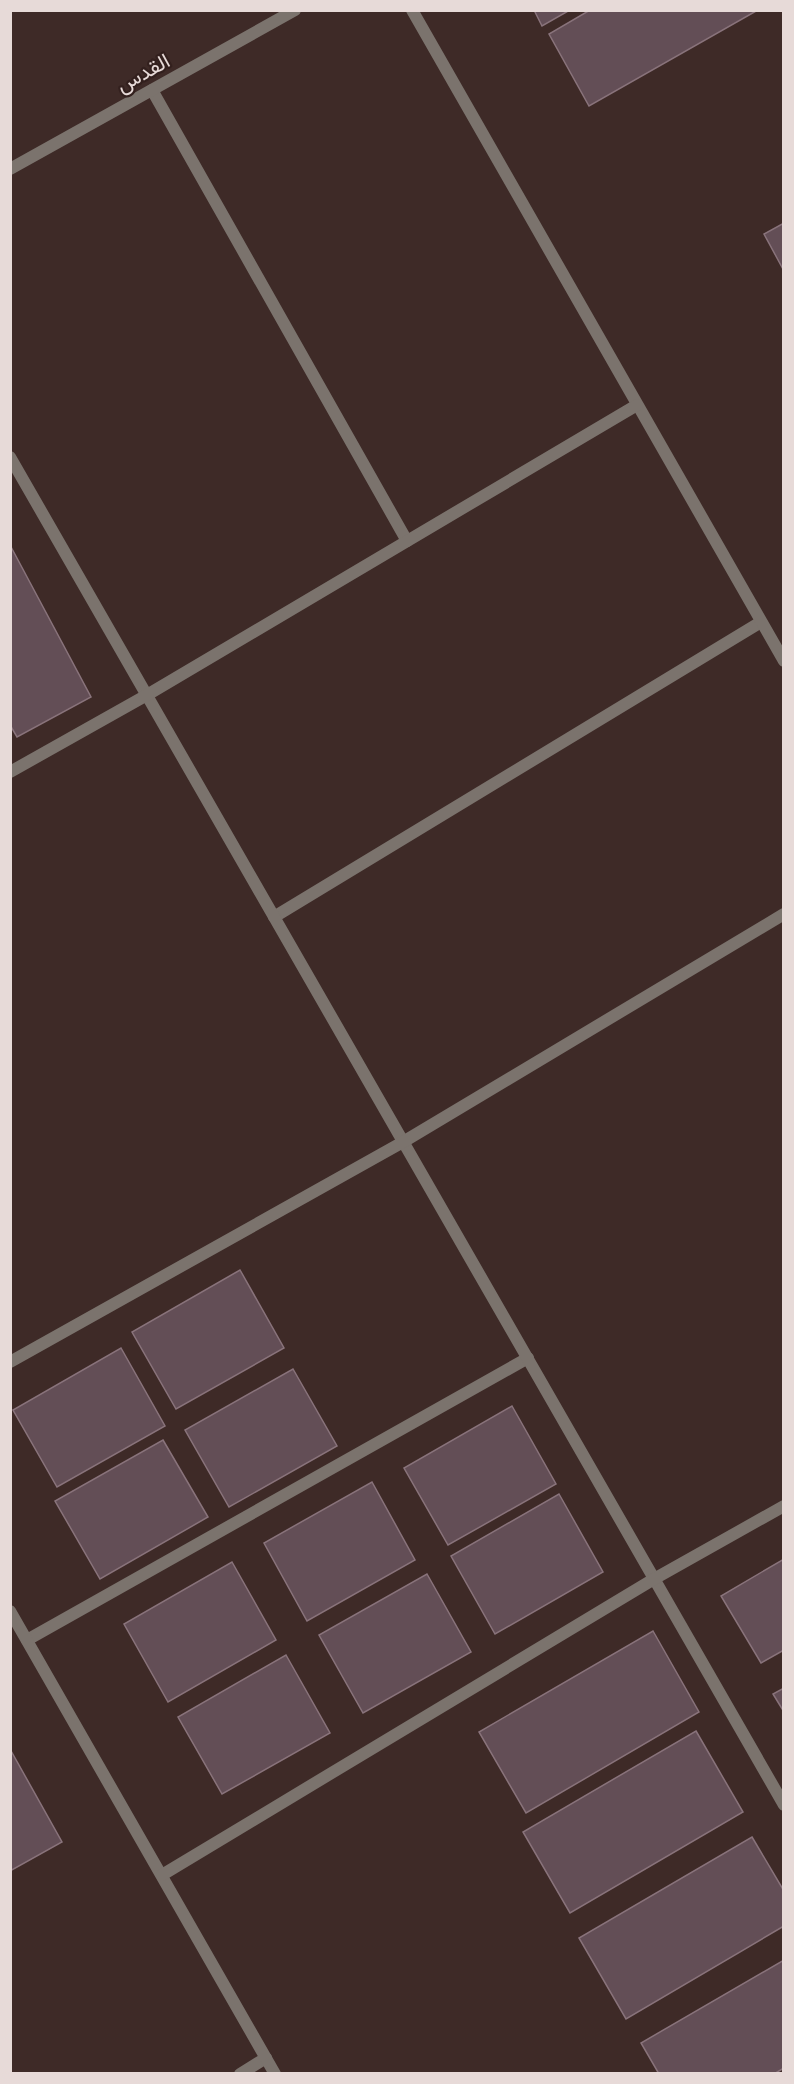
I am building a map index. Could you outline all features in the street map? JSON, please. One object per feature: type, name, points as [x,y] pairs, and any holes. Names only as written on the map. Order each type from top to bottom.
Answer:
[{"type":"street","name":"القدس","points":[[10,169],[295,10]]},
{"type":"street","points":[[412,10],[783,661]]},
{"type":"street","points":[[152,90],[407,541]]},
{"type":"street","points":[[10,772],[147,695],[637,405]]},
{"type":"street","points":[[11,457],[783,1805]]},
{"type":"street","points":[[274,917],[761,622]]},
{"type":"street","points":[[10,1362],[403,1142],[783,914]]},
{"type":"street","points":[[27,1640],[528,1358]]},
{"type":"street","points":[[162,1875],[654,1579],[783,1506]]},
{"type":"street","points":[[10,1611],[275,2073]]},
{"type":"street","points":[[240,2073],[266,2058]]},
{"type":"building","points":[[534,10],[570,10],[542,26]]},
{"type":"building","points":[[590,10],[758,10],[589,106],[549,34]]},
{"type":"building","points":[[784,223],[784,271],[764,234]]},
{"type":"building","points":[[10,545],[91,697],[17,737],[10,725]]},
{"type":"building","points":[[240,1270],[284,1348],[176,1409],[132,1332]]},
{"type":"building","points":[[121,1348],[165,1426],[57,1487],[13,1410]]},
{"type":"building","points":[[293,1369],[337,1446],[229,1507],[185,1430]]},
{"type":"building","points":[[512,1406],[556,1484],[448,1545],[404,1468]]},
{"type":"building","points":[[163,1440],[208,1517],[100,1579],[55,1501]]},
{"type":"building","points":[[372,1482],[415,1560],[307,1621],[264,1543]]},
{"type":"building","points":[[559,1494],[603,1572],[495,1634],[451,1556]]},
{"type":"building","points":[[784,1559],[784,1650],[761,1663],[721,1596]]},
{"type":"building","points":[[232,1562],[276,1640],[168,1702],[124,1624]]},
{"type":"building","points":[[427,1574],[471,1652],[363,1713],[319,1635]]},
{"type":"building","points":[[653,1631],[699,1712],[526,1813],[479,1732]]},
{"type":"building","points":[[286,1655],[330,1733],[222,1794],[178,1717]]},
{"type":"building","points":[[784,1688],[784,1712],[773,1694]]},
{"type":"building","points":[[696,1731],[743,1812],[570,1913],[523,1832]]},
{"type":"building","points":[[10,1749],[62,1842],[10,1871]]},
{"type":"building","points":[[752,1837],[784,1891],[784,1926],[626,2019],[579,1938]]},
{"type":"building","points":[[784,1960],[784,2068],[774,2074],[659,2074],[641,2043]]}]
